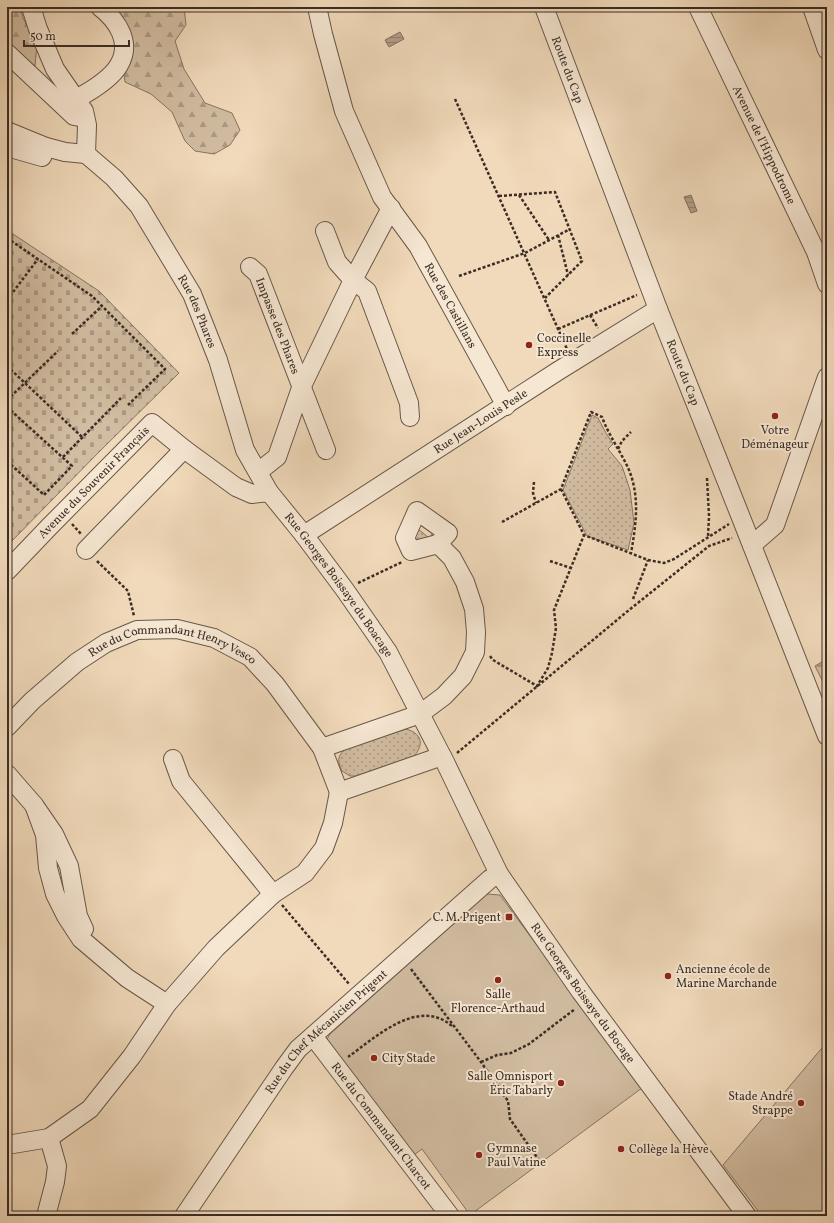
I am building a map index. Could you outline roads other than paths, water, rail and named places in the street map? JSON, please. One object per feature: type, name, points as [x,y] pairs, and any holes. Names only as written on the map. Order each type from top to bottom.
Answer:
[{"type":"street","points":[[7,131],[46,147],[65,152],[86,154],[87,125],[84,111],[55,69],[38,29],[31,7]]},
{"type":"street","points":[[76,100],[100,84],[111,74],[119,65],[124,51],[122,33],[114,21],[100,7]]},
{"type":"street","name":"Rue des Castillans","points":[[317,7],[344,111],[382,197],[418,246],[506,406]]},
{"type":"street","name":"Route du Cap","points":[[544,7],[658,309],[734,517],[752,545],[827,736]]},
{"type":"street","name":"Avenue de l'Hippodrome","points":[[698,7],[816,252],[827,284]]},
{"type":"street","points":[[812,7],[827,50]]},
{"type":"street","points":[[7,52],[74,116],[85,118]]},
{"type":"street","points":[[7,147],[42,157],[46,147]]},
{"type":"street","name":"Rue des Phares","points":[[86,154],[114,178],[139,206],[192,294],[218,360],[245,450],[269,492]]},
{"type":"street","points":[[258,472],[277,457],[301,388],[353,280],[391,208]]},
{"type":"street","points":[[325,231],[337,262],[353,280],[367,291],[409,403],[410,417]]},
{"type":"street","name":"Impasse des Phares","points":[[250,267],[258,274],[301,388]]},
{"type":"street","name":"Rue Jean-Louis Pesle","points":[[304,535],[558,371],[658,309]]},
{"type":"street","points":[[752,545],[775,525],[827,377]]},
{"type":"street","points":[[301,388],[326,450]]},
{"type":"street","name":"Avenue du Souvenir Français","points":[[7,571],[152,423],[184,449]]},
{"type":"street","points":[[89,547],[184,449],[236,487],[252,494],[269,492]]},
{"type":"street","name":"Rue Georges Boissaye du Boacage","points":[[269,492],[304,535],[345,590],[388,652],[443,759]]},
{"type":"street","points":[[417,511],[448,534],[438,544],[411,551],[405,538],[417,511]]},
{"type":"street","points":[[322,748],[420,714],[444,696],[463,676],[475,652],[476,632],[474,609],[465,582],[452,558],[438,544]]},
{"type":"street","name":"Rue du Commandant Henry Vesco","points":[[7,727],[32,701],[77,662],[106,643],[137,630],[177,629],[214,638],[250,657],[275,684],[322,748],[339,792]]},
{"type":"street","points":[[173,759],[181,781],[273,894]]},
{"type":"street","points":[[7,1145],[49,1138],[90,1109],[132,1056],[166,1004],[216,948],[273,894],[304,873],[324,848],[333,823],[339,792],[443,759]]},
{"type":"street","name":"Rue Georges Boissaye du Bocage","points":[[443,759],[499,874],[586,998],[747,1216]]},
{"type":"street","points":[[7,774],[34,805],[54,834],[69,866],[78,916],[97,952],[127,978],[166,1004]]},
{"type":"street","name":"Rue du Chef Mécanicien Prigent","points":[[184,1216],[298,1049],[490,879],[499,874]]},
{"type":"street","name":"Rue du Commandant Charcot","points":[[313,1036],[450,1216]]},
{"type":"street","points":[[46,1216],[55,1182],[57,1166],[49,1138]]},
{"type":"place","name":"Coccinelle Express","points":[[529,345]]},
{"type":"place","name":"Votre Déménageur","points":[[775,416]]},
{"type":"place","name":"C. M. Prigent","points":[[509,917]]},
{"type":"place","name":"Ancienne école de Marine Marchande","points":[[668,976]]},
{"type":"place","name":"Salle Florence-Arthaud","points":[[498,980]]},
{"type":"place","name":"City Stade","points":[[374,1058]]},
{"type":"place","name":"Salle Omnisport Éric Tabarly","points":[[561,1083]]},
{"type":"place","name":"Stade André Strappe","points":[[801,1103]]},
{"type":"place","name":"Collège la Hève","points":[[621,1149]]},
{"type":"place","name":"Gymnase Paul Vatine","points":[[479,1155]]}]
